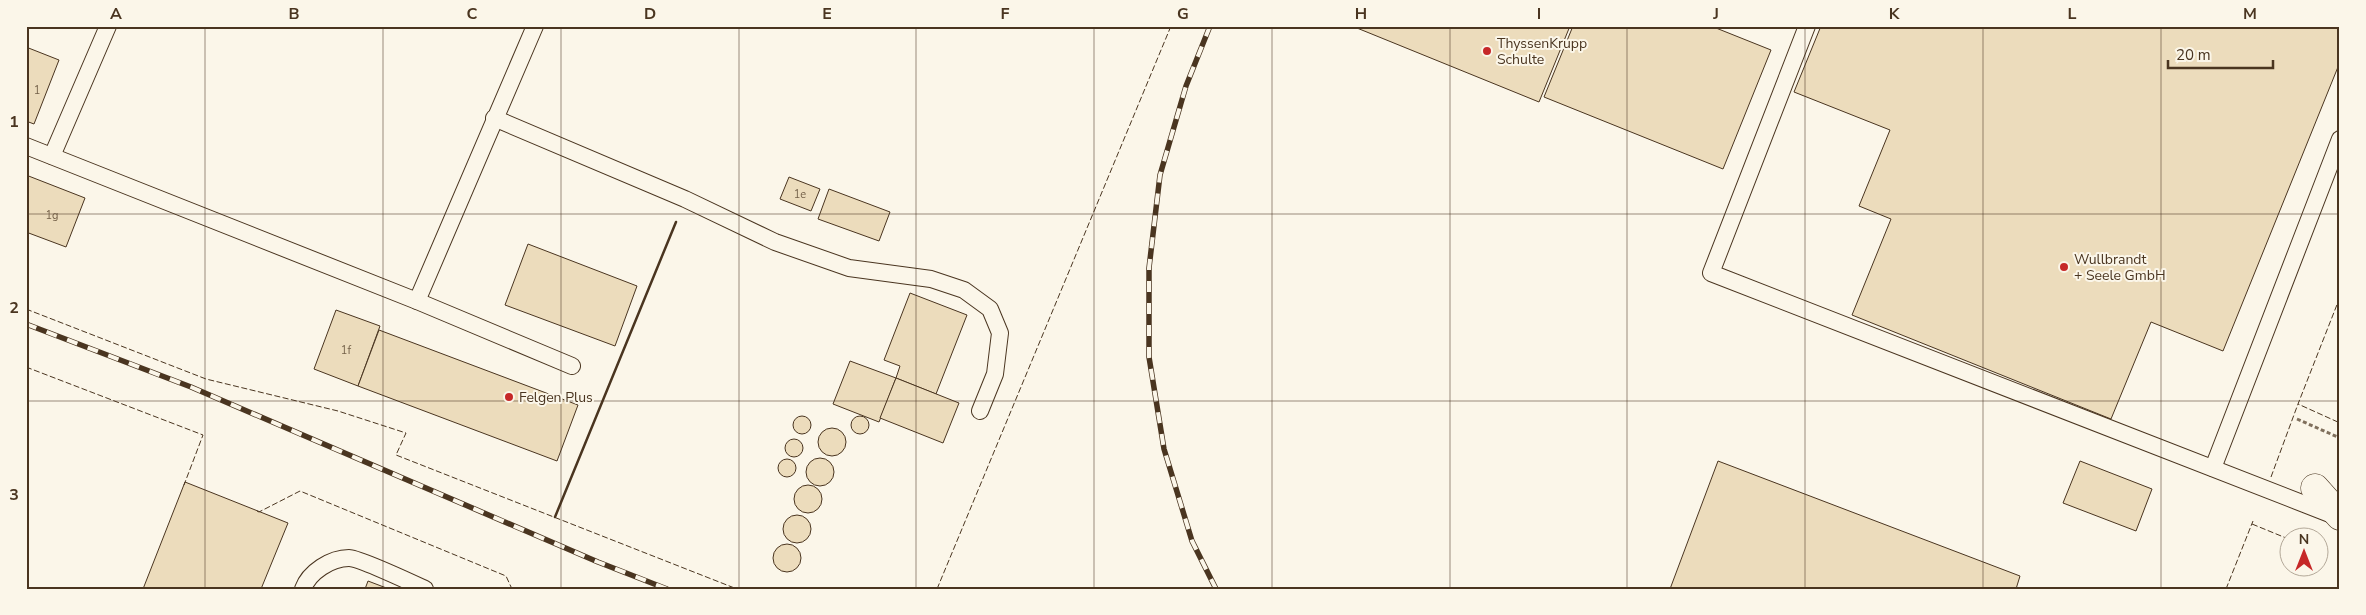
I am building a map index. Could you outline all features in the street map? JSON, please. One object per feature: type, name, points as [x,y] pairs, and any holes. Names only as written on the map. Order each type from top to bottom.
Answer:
[{"type":"street","points":[[2315,488],[2340,517]]},
{"type":"lane","points":[[52,156],[108,26]]},
{"type":"lane","points":[[417,301],[535,26]]},
{"type":"lane","points":[[1807,26],[1711,273],[2340,517]]},
{"type":"lane","points":[[494,118],[685,199],[776,242],[849,268],[932,279],[964,290],[990,309],[1000,333],[995,374],[980,411]]},
{"type":"lane","points":[[2213,468],[2340,139]]},
{"type":"lane","points":[[26,146],[417,301],[572,366]]},
{"type":"lane","points":[[303,589],[306,582],[324,564],[350,558],[425,589]]},
{"type":"path","points":[[2297,419],[2340,438]]},
{"type":"building","name":"ThyssenKrupp Schulte","points":[[1352,26],[1570,26],[1539,102]]},
{"type":"building","points":[[1573,26],[1711,26],[1771,50],[1723,169],[1544,97]]},
{"type":"building","name":"Wullbrandt + Seele GmbH","points":[[1821,26],[2340,26],[2340,62],[2223,351],[2151,322],[2111,419],[1852,315],[1891,219],[1859,206],[1890,130],[1794,92]]},
{"type":"building","points":[[26,47],[59,60],[34,124],[26,121]]},
{"type":"building","points":[[26,175],[85,198],[66,247],[26,232]]},
{"type":"building","points":[[789,177],[820,189],[811,211],[780,199]]},
{"type":"building","points":[[829,189],[890,212],[879,241],[818,219]]},
{"type":"building","points":[[528,244],[637,286],[615,346],[505,305]]},
{"type":"building","points":[[910,293],[967,315],[936,394],[896,378],[900,366],[884,360]]},
{"type":"building","points":[[336,310],[380,326],[358,386],[314,369]]},
{"type":"building","points":[[379,330],[578,405],[557,461],[358,386]]},
{"type":"building","points":[[850,361],[896,378],[879,422],[833,404]]},
{"type":"building","points":[[896,378],[959,403],[943,443],[880,418]]},
{"type":"building","points":[[802,416],[808,419],[811,425],[808,431],[802,434],[796,431],[793,425],[796,419]]},
{"type":"building","points":[[860,416],[866,419],[869,425],[866,431],[860,434],[854,431],[851,425],[854,419]]},
{"type":"building","points":[[832,428],[842,432],[846,442],[842,452],[832,456],[822,452],[818,442],[822,432]]},
{"type":"building","points":[[794,439],[802,444],[803,448],[798,456],[794,457],[786,452],[785,448],[790,440]]},
{"type":"building","points":[[820,458],[830,462],[834,472],[830,482],[820,486],[810,482],[806,472],[810,462]]},
{"type":"building","points":[[787,459],[793,462],[796,468],[793,474],[787,477],[781,474],[778,468],[781,462]]},
{"type":"building","points":[[1718,461],[2020,576],[2016,589],[1670,589]]},
{"type":"building","points":[[2080,461],[2152,489],[2136,531],[2063,503]]},
{"type":"building","points":[[185,482],[288,523],[261,589],[143,589]]},
{"type":"building","points":[[808,485],[818,489],[822,499],[818,509],[808,513],[798,509],[794,499],[798,489]]},
{"type":"building","points":[[797,515],[807,519],[811,529],[807,539],[797,543],[787,539],[783,529],[787,519]]},
{"type":"building","points":[[787,544],[797,548],[801,558],[797,568],[787,572],[777,568],[773,558],[777,548]]},
{"type":"building","points":[[368,581],[389,589],[365,589]]},
{"type":"railway","points":[[1210,26],[1186,86],[1160,175],[1149,268],[1149,357],[1164,449],[1192,541],[1216,589]]},
{"type":"railway","points":[[26,324],[191,387],[598,562],[667,589]]},
{"type":"fence","points":[[937,589],[1171,26]]},
{"type":"fence","points":[[2340,297],[2298,404],[2340,423]]},
{"type":"fence","points":[[26,309],[206,379],[338,411],[406,433],[396,455],[737,589]]},
{"type":"fence","points":[[26,367],[203,435],[184,485]]},
{"type":"fence","points":[[2271,477],[2298,404]]},
{"type":"fence","points":[[257,511],[259,512],[300,491],[506,576],[512,589]]},
{"type":"fence","points":[[2226,589],[2253,521]]},
{"type":"fence","points":[[2252,524],[2278,535]]},
{"type":"wall","points":[[555,517],[676,222]]},
{"type":"place","name":"ThyssenKrupp Schulte","points":[[1487,51]]},
{"type":"place","name":"Wullbrandt + Seele GmbH","points":[[2064,267]]},
{"type":"place","name":"Felgen Plus","points":[[509,397]]}]
